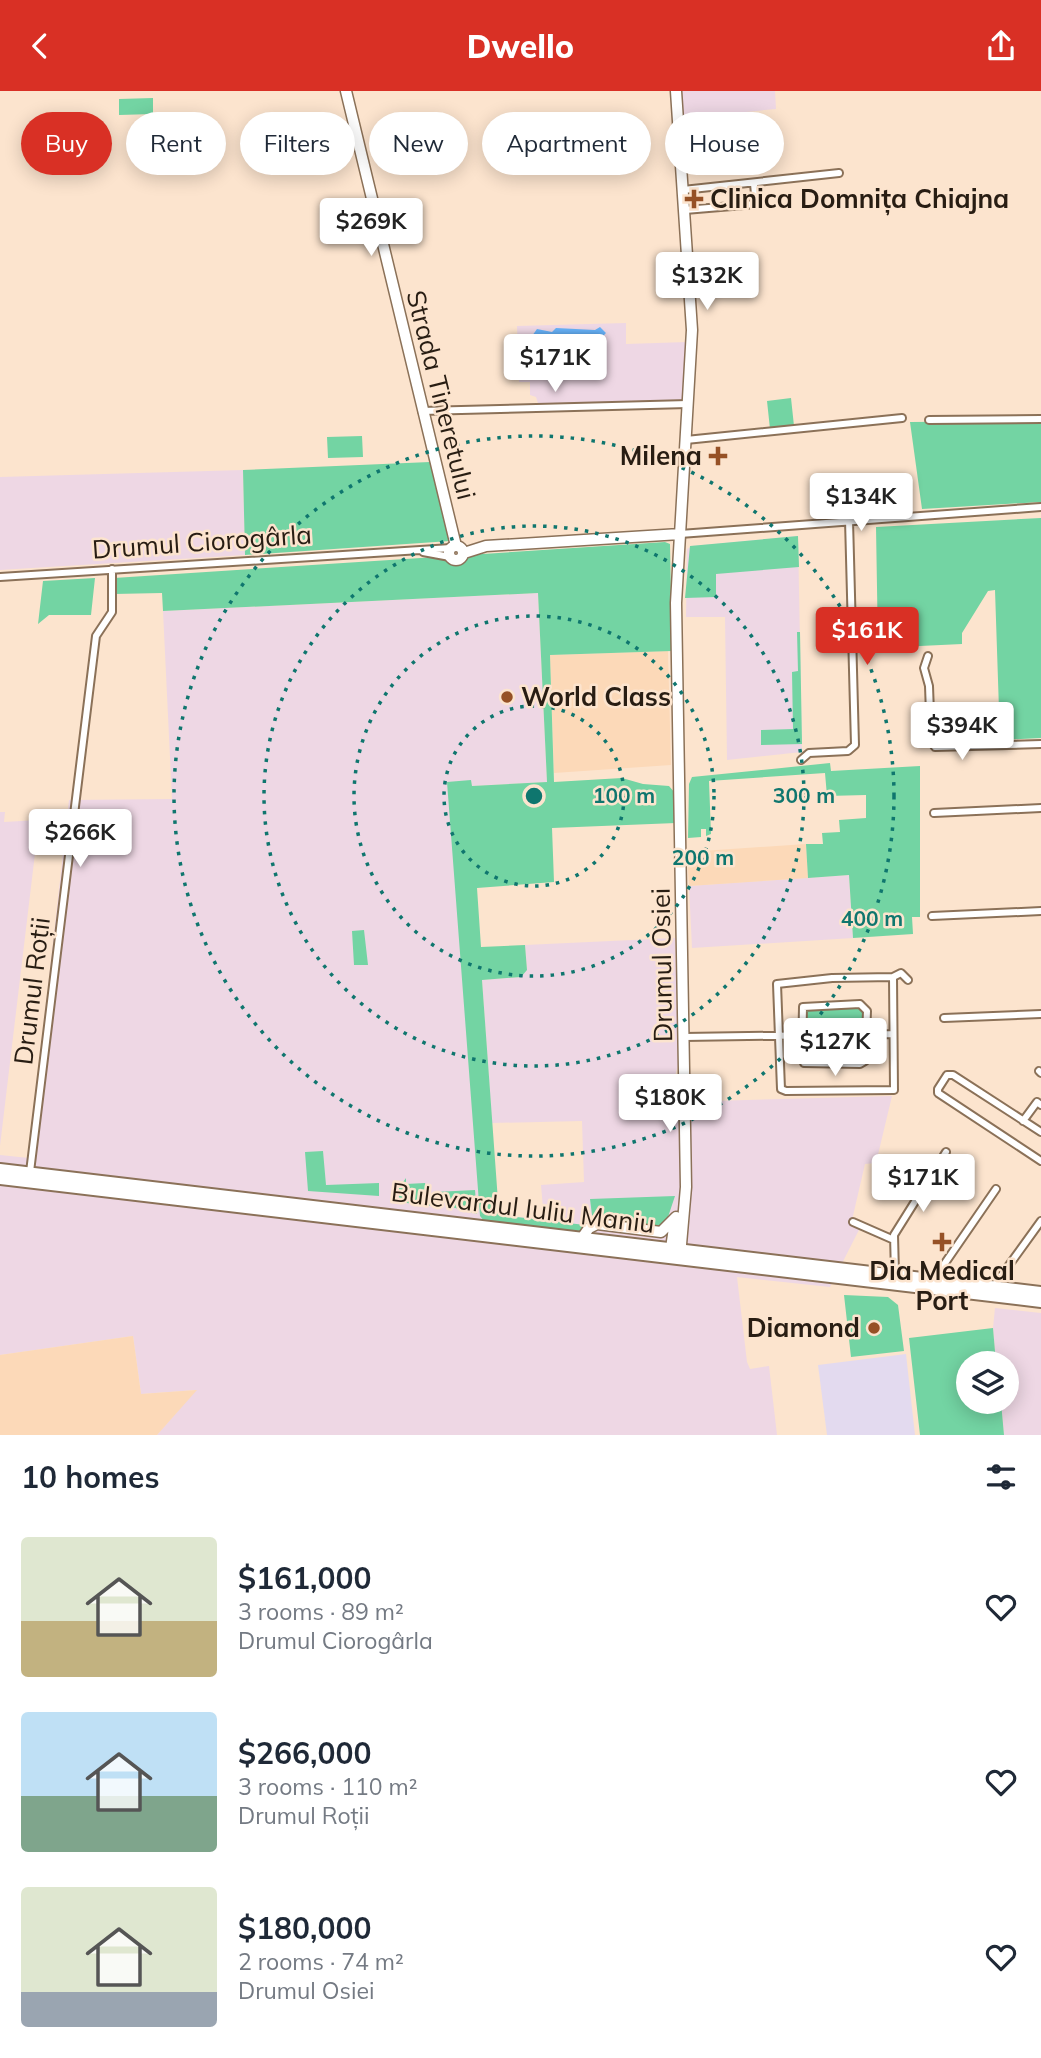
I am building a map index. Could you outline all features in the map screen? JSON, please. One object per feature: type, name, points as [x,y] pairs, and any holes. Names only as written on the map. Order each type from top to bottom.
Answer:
[{"type":"main road","name":"Bulevardul Iuliu Maniu","points":[[0,1169],[245,1198],[393,1221],[1021,1295],[1041,1292]]},
{"type":"main road","name":"Bulevardul Iuliu Maniu","points":[[0,1179],[227,1206],[582,1238],[676,1254]]},
{"type":"main road","points":[[227,1206],[245,1198]]},
{"type":"main road","name":"Bulevardul Iuliu Maniu","points":[[845,1274],[895,1275],[994,1286],[1041,1302]]},
{"type":"street","name":"Strada Tineretului","points":[[346,91],[455,551]]},
{"type":"street","name":"Drumul Osiei","points":[[676,91],[692,330],[688,404],[691,440],[680,534],[676,603],[686,1187],[676,1254]]},
{"type":"street","points":[[683,190],[839,173]]},
{"type":"street","points":[[685,210],[756,204],[754,184]]},
{"type":"street","points":[[422,411],[688,404]]},
{"type":"street","points":[[691,440],[902,418]]},
{"type":"street","points":[[929,421],[1041,419]]},
{"type":"street","points":[[680,534],[1041,507]]},
{"type":"street","points":[[802,760],[809,753],[848,751],[855,745],[849,520]]},
{"type":"street","points":[[679,547],[693,533]]},
{"type":"street","name":"Drumul Ciorogârla","points":[[0,577],[407,551],[455,551],[486,546],[680,534]]},
{"type":"street","name":"Drumul Roții","points":[[30,1172],[96,636],[112,612],[112,569]]},
{"type":"street","points":[[928,656],[924,667],[929,685],[931,741],[938,748],[1041,744]]},
{"type":"street","points":[[934,813],[1041,808]]},
{"type":"street","points":[[932,916],[1041,911]]},
{"type":"street","points":[[893,977],[894,1090],[783,1090],[778,1082],[776,986],[779,982],[893,977],[901,973],[908,980]]},
{"type":"street","points":[[807,1005],[863,1005],[867,1011],[867,1056],[862,1063],[808,1065],[802,1059],[802,1035],[802,1009],[807,1005]]},
{"type":"street","points":[[944,1018],[1041,1014]]},
{"type":"street","points":[[684,1037],[894,1034]]},
{"type":"street","points":[[1041,1132],[953,1075],[947,1075],[938,1089],[939,1093],[1041,1161]]},
{"type":"street","points":[[1023,1121],[1037,1102],[1041,1105]]},
{"type":"street","points":[[895,1275],[894,1235],[946,1152]]},
{"type":"street","name":"Drumul Osiei","points":[[676,1254],[676,1217],[686,1187]]},
{"type":"street","points":[[934,1279],[996,1189]]},
{"type":"street","points":[[582,1238],[589,1228],[597,1224],[661,1232],[676,1217]]},
{"type":"street","points":[[994,1286],[1041,1221]]},
{"type":"street","points":[[853,1222],[894,1240]]},
{"type":"shaded area","points":[[681,91],[775,91],[776,109],[683,112]]},
{"type":"shaded area","points":[[626,323],[626,344],[687,342],[682,403],[555,403],[539,406],[536,397],[530,395],[530,382],[519,382],[517,326]]},
{"type":"shaded area","points":[[243,470],[245,555],[0,570],[0,477]]},
{"type":"shaded area","points":[[798,536],[802,752],[727,760],[725,617],[686,617],[687,549],[692,546]]},
{"type":"shaded area","points":[[538,593],[547,782],[472,786],[471,781],[480,1212],[544,1220],[541,1185],[584,1182],[582,1121],[492,1123],[482,980],[520,977],[527,970],[525,945],[675,938],[678,1065],[675,1076],[676,1102],[892,1096],[876,1163],[865,1164],[852,1220],[862,1224],[830,1287],[737,1277],[747,1362],[750,1369],[769,1366],[777,1435],[157,1435],[196,1390],[141,1394],[133,1336],[0,1355],[0,1155],[29,1158],[69,800],[172,799],[163,611]]},
{"type":"shaded area","points":[[668,651],[671,765],[554,773],[550,655]]},
{"type":"shaded area","points":[[0,812],[5,812],[4,822],[39,820],[0,1146]]},
{"type":"shaded area","points":[[806,844],[808,878],[689,886],[687,852]]},
{"type":"shaded area","points":[[849,875],[853,938],[692,948],[689,886]]},
{"type":"shaded area","points":[[995,1308],[1041,1313],[1041,1435],[1004,1435],[1002,1414],[1019,1414],[1019,1351],[995,1351]]},
{"type":"shaded area","points":[[133,1336],[141,1394],[197,1390],[157,1435],[0,1435],[0,1355]]},
{"type":"shaded area","points":[[906,1354],[915,1435],[827,1435],[818,1365]]},
{"type":"green space","points":[[153,98],[153,112],[126,112],[126,115],[119,115],[119,99]]},
{"type":"green space","points":[[791,398],[794,426],[770,429],[767,401]]},
{"type":"green space","points":[[1041,421],[1041,502],[922,509],[910,422]]},
{"type":"green space","points":[[362,436],[363,457],[328,458],[327,437]]},
{"type":"green space","points":[[430,462],[450,541],[245,555],[243,470]]},
{"type":"green space","points":[[1041,518],[1041,738],[1000,740],[995,590],[988,591],[962,633],[962,644],[878,648],[876,527]]},
{"type":"green space","points":[[798,536],[799,567],[716,574],[716,597],[685,598],[690,546]]},
{"type":"green space","points":[[665,542],[670,544],[672,651],[550,655],[554,782],[622,778],[643,784],[669,786],[675,793],[676,823],[552,828],[554,882],[477,888],[481,947],[525,945],[527,970],[521,977],[482,980],[499,1215],[585,1225],[585,1228],[577,1233],[485,1222],[480,1216],[447,782],[471,780],[472,786],[547,782],[538,593],[163,611],[162,593],[114,594],[114,578]]},
{"type":"green space","points":[[95,578],[91,615],[49,615],[38,624],[43,581]]},
{"type":"green space","points":[[797,632],[800,632],[802,744],[761,745],[761,730],[793,729],[792,672],[798,671]]},
{"type":"green space","points":[[830,763],[831,771],[920,766],[920,917],[912,917],[913,934],[853,938],[849,875],[808,878],[806,844],[823,844],[822,833],[840,832],[839,820],[866,818],[866,795],[827,796],[825,773],[709,781],[711,834],[706,836],[706,829],[701,829],[701,837],[688,838],[689,784],[692,777]]},
{"type":"green space","points":[[364,930],[368,965],[354,965],[352,931]]},
{"type":"green space","points":[[860,1007],[864,1013],[864,1026],[804,1026],[804,1012],[807,1008]]},
{"type":"green space","points":[[865,1041],[861,1060],[808,1061],[804,1055],[804,1042]]},
{"type":"green space","points":[[323,1151],[326,1185],[379,1183],[379,1196],[308,1191],[305,1152]]},
{"type":"green space","points":[[406,1178],[406,1184],[425,1183],[431,1206],[399,1202],[399,1188]]},
{"type":"green space","points":[[475,1190],[477,1214],[448,1206],[435,1192]]},
{"type":"green space","points":[[675,1196],[667,1220],[658,1229],[598,1222],[592,1215],[590,1199]]},
{"type":"green space","name":"Diamond","points":[[844,1295],[888,1297],[898,1305],[904,1351],[851,1357]]},
{"type":"green space","points":[[993,1328],[995,1351],[956,1351],[956,1414],[1002,1414],[1004,1435],[920,1435],[909,1338]]},
{"type":"water","points":[[600,327],[606,333],[600,339],[594,335],[588,338],[584,335],[579,339],[574,335],[570,339],[563,336],[559,340],[552,337],[549,340],[544,336],[537,341],[532,336],[537,329],[552,332],[556,328],[595,330]]},
{"type":"place","name":"Clinica Domnița Chiajna","points":[[694,199]]},
{"type":"place","name":"Milena","points":[[718,456]]},
{"type":"place","name":"World Class","points":[[507,697]]},
{"type":"place","name":"Dia Medical Port","points":[[942,1242]]},
{"type":"place","name":"Diamond","points":[[874,1328]]}]
